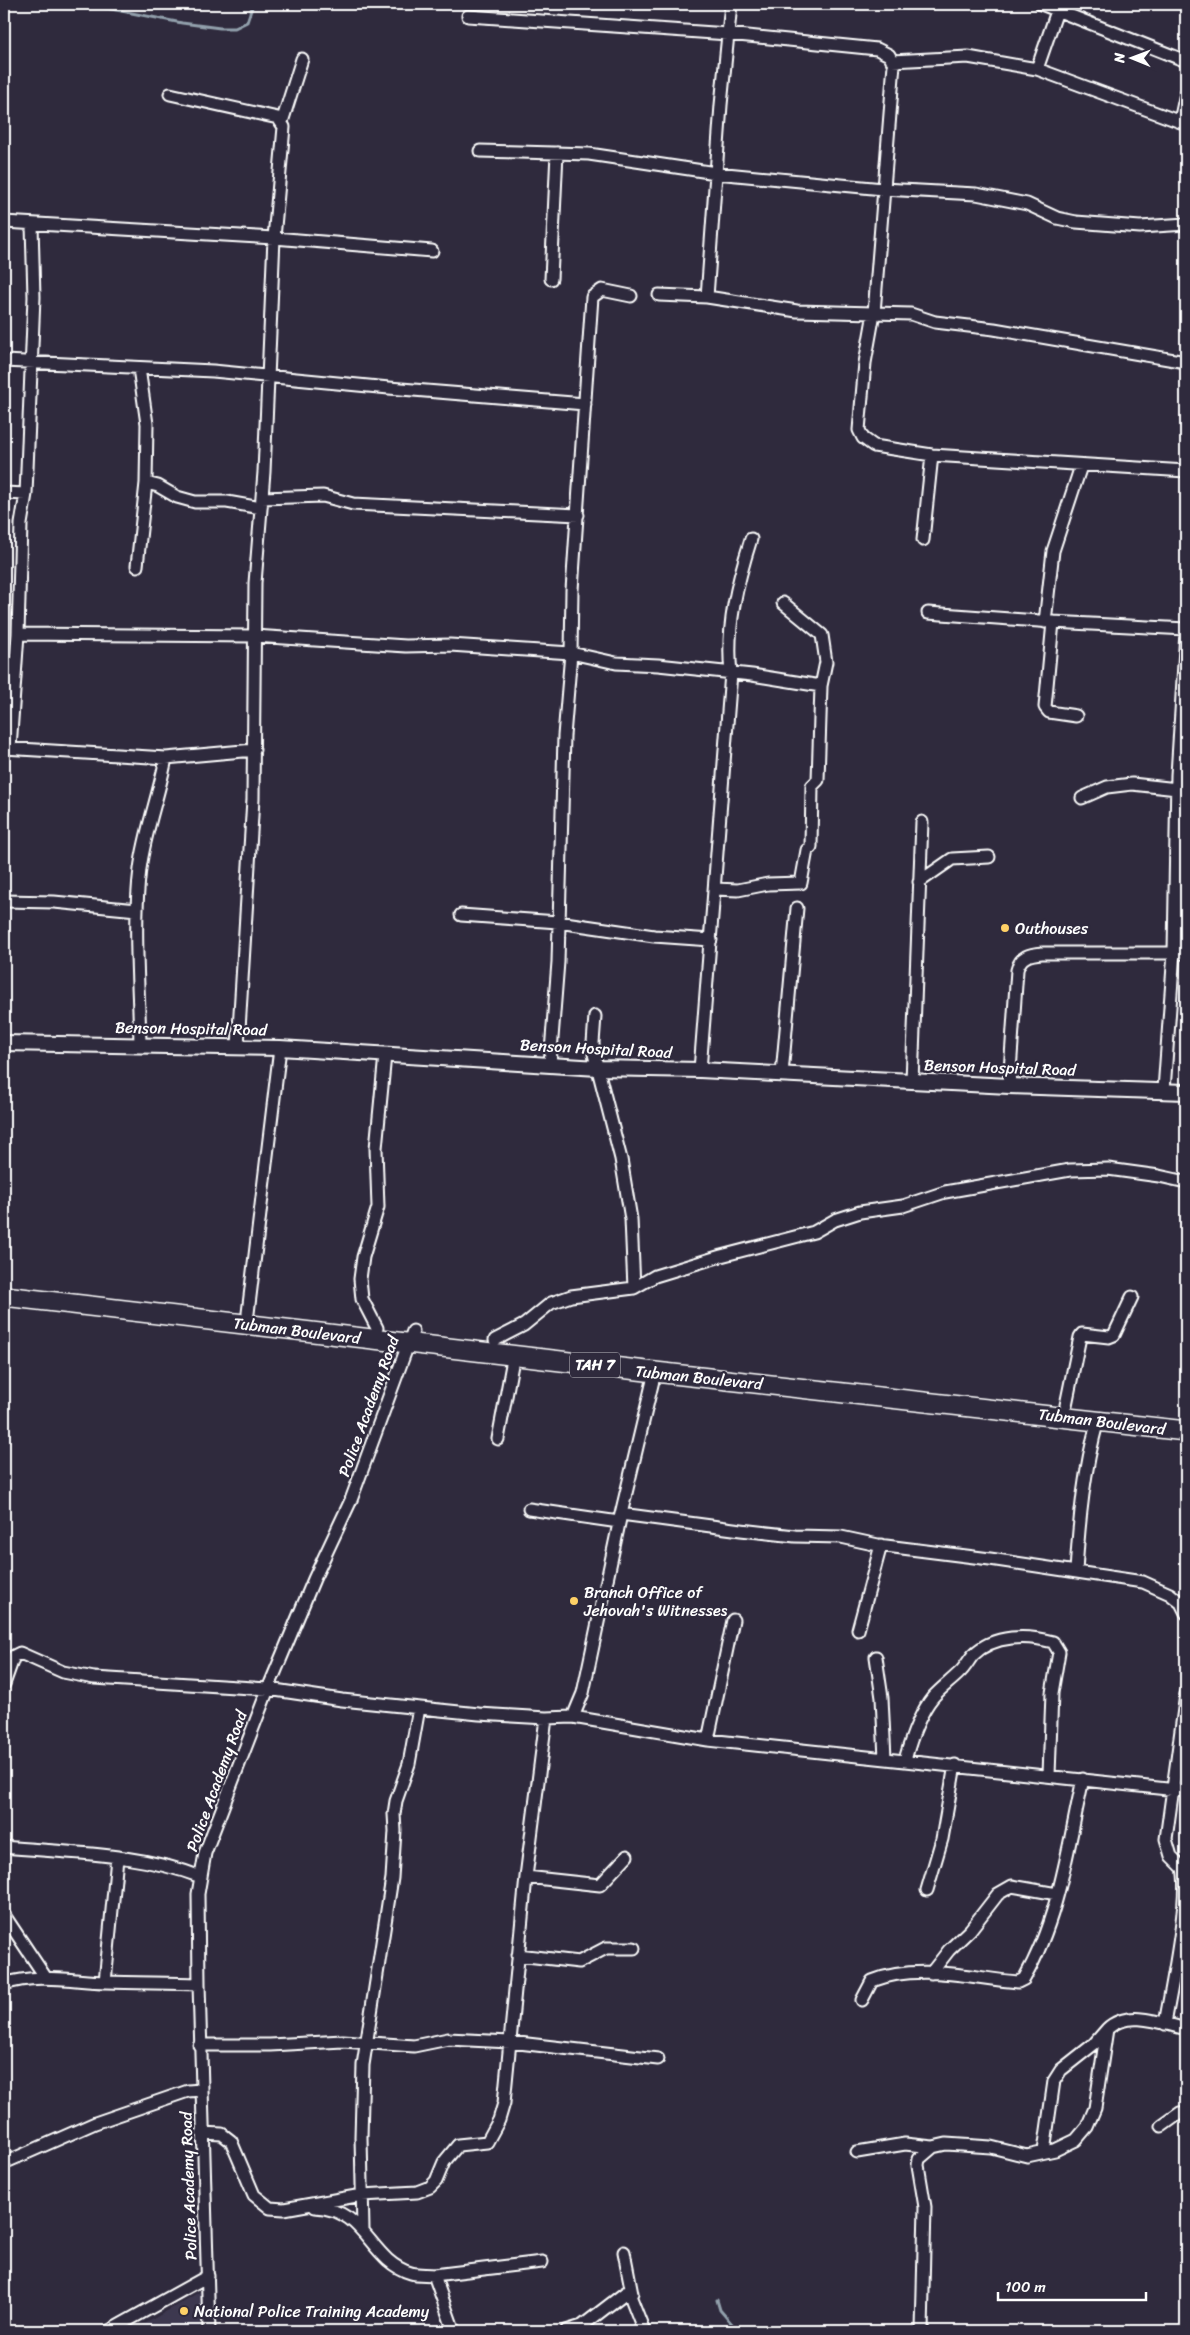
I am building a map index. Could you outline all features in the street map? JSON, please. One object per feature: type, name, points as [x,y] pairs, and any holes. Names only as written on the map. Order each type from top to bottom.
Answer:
[{"type":"highway","name":"Tubman Boulevard","points":[[4,1284],[377,1328],[411,1337],[495,1340],[666,1362],[1186,1419]]},
{"type":"highway","name":"Tubman Boulevard","points":[[4,1296],[411,1337],[514,1354],[655,1372],[1186,1431]]},
{"type":"street","points":[[707,298],[731,4]]},
{"type":"street","points":[[1040,4],[1186,61]]},
{"type":"street","points":[[1037,69],[1057,11]]},
{"type":"street","points":[[468,16],[728,34],[877,49],[889,55],[894,64]]},
{"type":"street","points":[[1186,93],[1183,122],[1037,69],[968,58],[892,60],[894,64],[874,313],[864,363],[859,430],[862,438],[874,446],[932,455],[1080,466],[1186,471]]},
{"type":"street","points":[[282,122],[302,59]]},
{"type":"street","points":[[170,94],[278,118],[284,127],[274,238],[262,503],[255,583],[254,750],[238,1046]]},
{"type":"street","points":[[480,151],[589,154],[716,173],[883,189],[935,191],[983,196],[1027,204],[1057,218],[1076,222],[1140,227],[1186,224]]},
{"type":"street","points":[[551,279],[557,153]]},
{"type":"street","points":[[4,222],[274,238],[432,251]]},
{"type":"street","points":[[32,225],[34,297],[26,494],[21,524],[18,634],[7,748],[166,758],[254,750]]},
{"type":"street","points":[[550,1064],[558,922],[564,736],[571,653],[572,590],[592,297],[602,290],[631,296]]},
{"type":"street","points":[[660,295],[707,298],[797,311],[911,314],[935,322],[1004,331],[1186,362]]},
{"type":"street","points":[[4,361],[268,376],[585,404]]},
{"type":"street","points":[[137,566],[146,483],[147,424],[139,368]]},
{"type":"street","points":[[923,540],[932,455]]},
{"type":"street","points":[[1076,716],[1049,712],[1045,707],[1053,551],[1080,466]]},
{"type":"street","points":[[146,483],[158,486],[176,496],[194,502],[262,503],[323,496],[353,504],[578,515]]},
{"type":"street","points":[[4,493],[26,494]]},
{"type":"street","points":[[700,1070],[731,673],[729,651],[738,580],[751,539]]},
{"type":"street","points":[[715,889],[738,890],[768,884],[801,883],[806,850],[811,847],[812,786],[818,780],[821,686],[826,662],[822,635],[783,603]]},
{"type":"street","points":[[928,613],[1186,630],[1182,776],[1177,788],[1174,952],[1164,1090]]},
{"type":"street","points":[[18,634],[254,636],[406,646],[450,645],[571,653],[616,662],[731,673],[821,686]]},
{"type":"street","points":[[140,1044],[138,910],[140,870],[145,840],[166,758]]},
{"type":"street","points":[[1082,798],[1107,787],[1132,784],[1177,788]]},
{"type":"street","points":[[912,1081],[922,822]]},
{"type":"street","points":[[919,882],[952,859],[989,857]]},
{"type":"street","points":[[4,901],[54,902],[138,910]]},
{"type":"street","points":[[782,1074],[797,908]]},
{"type":"street","points":[[461,915],[558,922],[654,936],[711,940]]},
{"type":"street","points":[[1009,1086],[1017,970],[1018,962],[1024,957],[1042,953],[1186,953]]},
{"type":"street","points":[[595,1016],[593,1044],[621,1160],[628,1202],[634,1252],[634,1288]]},
{"type":"street","name":"Benson Hospital Road","points":[[4,1043],[238,1046],[598,1068],[700,1070],[1009,1086],[1186,1092]]},
{"type":"street","points":[[248,1313],[280,1048]]},
{"type":"street","points":[[377,1328],[362,1299],[360,1279],[363,1257],[378,1207],[376,1148],[385,1055]]},
{"type":"street","points":[[495,1340],[524,1326],[551,1303],[571,1296],[634,1288],[655,1276],[721,1256],[814,1232],[835,1220],[860,1212],[903,1206],[945,1192],[1070,1170],[1108,1169],[1186,1182]]},
{"type":"street","points":[[1066,1405],[1080,1337],[1082,1334],[1109,1337],[1114,1335],[1132,1297]]},
{"type":"street","name":"Police Academy Road","points":[[209,2331],[198,1984],[198,1894],[205,1853],[268,1689],[314,1579],[351,1500],[411,1337]]},
{"type":"street","points":[[498,1439],[514,1354]]},
{"type":"street","points":[[573,1717],[583,1693],[620,1518],[655,1372]]},
{"type":"street","points":[[1076,1572],[1083,1484],[1088,1455],[1098,1420]]},
{"type":"street","points":[[529,1509],[795,1536],[841,1537],[881,1545],[1142,1582],[1160,1588],[1181,1603],[1186,1613]]},
{"type":"street","points":[[858,1630],[881,1545]]},
{"type":"street","points":[[708,1740],[733,1620]]},
{"type":"street","points":[[905,1760],[910,1741],[923,1712],[934,1696],[964,1668],[974,1655],[1000,1640],[1012,1637],[1035,1638],[1054,1642],[1059,1652],[1052,1693],[1048,1775]]},
{"type":"street","points":[[4,1684],[14,1656],[20,1653],[63,1672],[94,1678],[268,1689],[419,1708],[546,1718],[573,1717],[708,1740],[1186,1791]]},
{"type":"street","points":[[876,1657],[882,1698],[885,1758]]},
{"type":"street","points":[[1165,2024],[1183,1924],[1185,1895],[1185,1873],[1183,1868],[1171,1856],[1166,1839],[1186,1694]]},
{"type":"street","points":[[363,2230],[361,2137],[363,2074],[372,2002],[392,1878],[394,1814],[396,1801],[409,1764],[419,1708]]},
{"type":"street","points":[[202,2133],[222,2134],[231,2141],[249,2187],[260,2202],[270,2208],[284,2209],[362,2196],[417,2192],[430,2187],[436,2181],[444,2162],[458,2145],[487,2142],[499,2120],[504,2103],[526,1877],[546,1718]]},
{"type":"street","points":[[927,1890],[942,1839],[955,1765]]},
{"type":"street","points":[[862,2000],[872,1981],[902,1973],[931,1973],[1018,1982],[1024,1979],[1043,1941],[1057,1894],[1083,1779]]},
{"type":"street","points":[[4,1847],[118,1858],[180,1869],[201,1877]]},
{"type":"street","points":[[526,1877],[600,1885],[627,1856]]},
{"type":"street","points":[[105,1982],[118,1858]]},
{"type":"street","points":[[931,1973],[998,1894],[1007,1887],[1012,1886],[1057,1894]]},
{"type":"street","points":[[4,1914],[46,1978]]},
{"type":"street","points":[[518,1955],[579,1962],[606,1948],[634,1948]]},
{"type":"street","points":[[4,1984],[46,1978],[105,1982],[198,1984]]},
{"type":"street","points":[[1044,2152],[1054,2081],[1061,2070],[1094,2044],[1115,2021],[1128,2018],[1186,2029]]},
{"type":"street","points":[[857,2152],[905,2144],[933,2147],[946,2144],[991,2147],[1027,2156],[1055,2150],[1076,2140],[1087,2127],[1095,2108],[1107,2028]]},
{"type":"street","points":[[200,2045],[368,2043],[414,2046],[448,2039],[510,2042],[658,2059]]},
{"type":"street","points":[[4,2163],[95,2123],[188,2091],[201,2090]]},
{"type":"street","points":[[1162,2126],[1180,2113],[1186,2112]]},
{"type":"street","points":[[922,2331],[925,2207],[918,2165],[922,2155],[933,2147]]},
{"type":"street","points":[[304,2206],[337,2210],[348,2216],[363,2230],[383,2256],[411,2273],[434,2275],[542,2262]]},
{"type":"street","points":[[566,2331],[582,2326],[625,2294],[632,2293],[624,2252]]},
{"type":"street","points":[[434,2275],[454,2331]]},
{"type":"street","points":[[109,2331],[208,2276]]},
{"type":"street","points":[[625,2294],[631,2298],[644,2331]]},
{"type":"shaded area","name":"National Police Training Academy","points":[[201,2291],[200,2331],[133,2331]]},
{"type":"waterway","points":[[86,4],[182,23],[220,28],[235,28],[247,22],[252,7],[255,4]]},
{"type":"waterway","points":[[717,2300],[720,2310],[738,2331]]},
{"type":"place","name":"Outhouses","points":[[1005,928]]},
{"type":"place","name":"Branch Office of Jehovah's Witnesses","points":[[574,1601]]},
{"type":"place","name":"National Police Training Academy","points":[[184,2311]]}]
